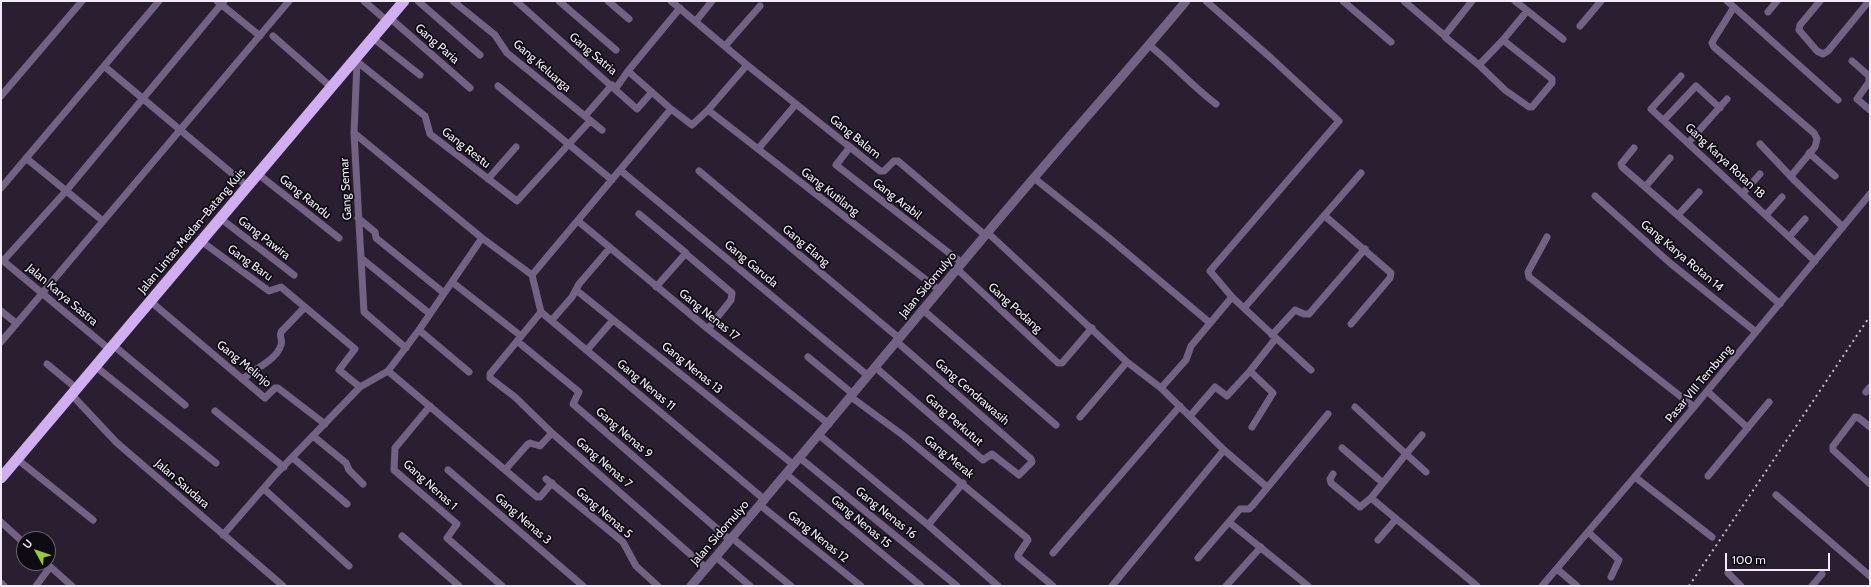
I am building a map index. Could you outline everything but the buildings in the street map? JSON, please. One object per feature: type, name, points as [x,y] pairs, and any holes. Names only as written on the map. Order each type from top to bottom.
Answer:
[{"type":"highway","name":"Jalan Lintas Medan–Batang Kuis","points":[[1,478],[404,1]]},
{"type":"street","points":[[1,96],[82,1]]},
{"type":"street","points":[[1,188],[159,1]]},
{"type":"street","points":[[1,342],[289,1]]},
{"type":"street","name":"Gang Paria","points":[[364,1],[389,19],[470,88]]},
{"type":"street","points":[[418,1],[480,55]]},
{"type":"street","name":"Gang Keluarga","points":[[453,1],[495,35],[507,53],[602,130]]},
{"type":"street","name":"Gang Satria","points":[[516,1],[614,86],[637,109],[652,92]]},
{"type":"street","points":[[559,1],[616,50]]},
{"type":"street","points":[[608,1],[629,19]]},
{"type":"street","name":"Gang Balam","points":[[671,1],[747,65],[882,172],[894,161],[898,161],[986,234]]},
{"type":"street","points":[[696,21],[712,1]]},
{"type":"street","name":"Jalan Sidomulyo","points":[[691,586],[797,462],[818,435],[829,424],[867,375],[986,234],[1186,1]]},
{"type":"street","points":[[1206,1],[1272,58],[1339,121],[1210,270],[1211,274],[1232,297],[1311,370]]},
{"type":"street","points":[[1342,1],[1391,42]]},
{"type":"street","points":[[1404,1],[1505,90],[1528,107],[1532,107],[1551,85],[1552,79],[1503,40]]},
{"type":"street","points":[[1445,36],[1472,1]]},
{"type":"street","points":[[1515,1],[1563,39]]},
{"type":"street","points":[[1580,26],[1601,1]]},
{"type":"street","points":[[1727,1],[1838,100]]},
{"type":"street","points":[[1768,12],[1777,1]]},
{"type":"street","points":[[1815,2],[1800,25],[1799,30],[1817,51],[1823,54],[1828,51],[1869,1]]},
{"type":"street","points":[[2,260],[66,191],[221,2],[260,36]]},
{"type":"street","points":[[725,46],[760,6]]},
{"type":"street","points":[[1734,7],[1714,39],[1712,43],[1714,47],[1814,133],[1817,142],[1791,176]]},
{"type":"street","points":[[569,146],[614,86],[680,8]]},
{"type":"street","points":[[1479,66],[1527,11]]},
{"type":"street","points":[[274,36],[333,85]]},
{"type":"street","points":[[373,38],[420,75]]},
{"type":"street","points":[[1149,45],[1185,76],[1194,87],[1216,104]]},
{"type":"street","points":[[1852,61],[1869,76],[1869,82],[1857,99],[1870,110]]},
{"type":"street","name":"Gang Semar","points":[[354,62],[354,133],[365,315],[406,348]]},
{"type":"street","name":"Gang Restu","points":[[354,62],[425,116],[428,132],[518,201],[569,146]]},
{"type":"street","points":[[628,71],[691,126],[708,110],[747,65]]},
{"type":"street","points":[[104,66],[144,97],[247,186]]},
{"type":"street","name":"Gang Karya Rotan 18","points":[[1681,76],[1651,109],[1689,142],[1815,261]]},
{"type":"street","points":[[498,86],[612,180]]},
{"type":"street","points":[[1664,120],[1696,86],[1720,108]]},
{"type":"street","points":[[1689,142],[1727,99]]},
{"type":"street","points":[[758,149],[796,104]]},
{"type":"street","points":[[532,275],[671,109]]},
{"type":"street","name":"Gang Kutilang","points":[[708,110],[939,290]]},
{"type":"street","points":[[354,133],[482,238],[532,275],[541,312],[519,339],[452,282]]},
{"type":"street","points":[[1760,144],[1843,227]]},
{"type":"street","points":[[488,179],[516,147]]},
{"type":"street","name":"Gang Arabil","points":[[850,147],[836,165],[959,266]]},
{"type":"street","points":[[1634,148],[1621,166],[1780,304]]},
{"type":"street","points":[[1809,153],[1835,176]]},
{"type":"street","points":[[26,158],[103,221]]},
{"type":"street","points":[[1645,186],[1670,158]]},
{"type":"street","name":"Gang Garuda","points":[[620,170],[867,375]]},
{"type":"street","name":"Gang Elang","points":[[699,171],[898,339]]},
{"type":"street","points":[[1245,308],[1361,173]]},
{"type":"street","name":"Gang Randu","points":[[258,174],[339,238]]},
{"type":"street","points":[[1743,193],[1760,174]]},
{"type":"street","points":[[1034,178],[1109,238],[1210,323]]},
{"type":"street","points":[[1678,215],[1699,192]]},
{"type":"street","name":"Pasar VIII Tembung","points":[[1542,586],[1694,407],[1870,194]]},
{"type":"street","name":"Gang Karya Rotan 14","points":[[1595,196],[1670,263],[1756,332]]},
{"type":"street","points":[[1766,215],[1782,196]]},
{"type":"street","points":[[639,214],[732,293],[731,300],[708,329]]},
{"type":"street","points":[[1325,216],[1365,249],[1391,275],[1351,324]]},
{"type":"street","name":"Gang Pawira","points":[[220,218],[294,275]]},
{"type":"street","points":[[358,218],[375,232],[376,238],[444,293]]},
{"type":"street","points":[[1789,237],[1805,218]]},
{"type":"street","name":"Gang Nenas 17","points":[[578,221],[609,249],[829,424]]},
{"type":"street","points":[[986,234],[1092,328],[1127,362],[1161,388],[1224,450],[1268,487]]},
{"type":"street","points":[[1547,237],[1528,272],[1529,277],[1694,407]]},
{"type":"street","points":[[223,535],[284,467],[360,387],[388,371],[419,330],[482,238]]},
{"type":"street","name":"Gang Baru","points":[[201,241],[269,291],[272,291],[280,286],[304,308]]},
{"type":"street","points":[[552,320],[572,297],[579,284],[609,249]]},
{"type":"street","points":[[1190,416],[1215,387],[1225,396],[1229,395],[1250,372],[1295,310],[1304,314],[1309,314],[1365,249]]},
{"type":"street","points":[[656,287],[686,254]]},
{"type":"street","points":[[361,258],[430,314]]},
{"type":"street","name":"Jalan Karya Sastra","points":[[2,260],[185,406]]},
{"type":"street","name":"Gang Podang","points":[[959,266],[1058,363],[1062,363],[1092,328]]},
{"type":"street","name":"Gang Nenas 13","points":[[576,290],[612,320],[797,462]]},
{"type":"street","points":[[1161,388],[1186,360],[1191,346],[1232,297]]},
{"type":"street","name":"Gang Melinjo","points":[[150,301],[266,398],[275,388],[279,388],[325,424]]},
{"type":"street","points":[[243,379],[252,371],[266,364],[273,357],[282,344],[281,332],[304,308],[356,349],[339,370],[360,387]]},
{"type":"street","points":[[923,310],[1056,425]]},
{"type":"street","points":[[1,311],[16,324]]},
{"type":"street","name":"Gang Nenas 11","points":[[541,312],[763,502]]},
{"type":"street","points":[[587,350],[612,320]]},
{"type":"street","points":[[419,330],[468,372]]},
{"type":"street","name":"Gang Nenas 7","points":[[519,339],[490,374],[490,378],[515,397],[552,433],[706,568]]},
{"type":"street","name":"Gang Nenas 9","points":[[519,339],[579,392],[573,404],[731,539]]},
{"type":"street","name":"Gang Cendrawasih","points":[[898,339],[1032,461],[1019,475]]},
{"type":"street","name":"Gang Merak","points":[[808,357],[852,396],[963,483],[1028,540],[1018,557],[1053,586]]},
{"type":"street","points":[[1080,417],[1127,362]]},
{"type":"street","name":"Jalan Saudara","points":[[47,364],[73,391],[116,442],[283,586]]},
{"type":"street","points":[[95,366],[216,463]]},
{"type":"street","name":"Gang Perkutut","points":[[875,367],[983,460],[992,454],[1019,475]]},
{"type":"street","points":[[388,371],[506,470],[527,445],[530,443],[540,446],[552,433]]},
{"type":"street","points":[[1250,372],[1273,393],[1252,427]]},
{"type":"street","points":[[1707,391],[1748,428]]},
{"type":"street","points":[[1708,476],[1769,402]]},
{"type":"street","name":"Gang Nenas 1","points":[[430,406],[395,448],[394,470],[457,524],[447,538],[502,586]]},
{"type":"street","points":[[1053,553],[1180,406]]},
{"type":"street","points":[[1355,407],[1426,472]]},
{"type":"street","points":[[215,411],[284,467]]},
{"type":"street","points":[[1198,558],[1241,508],[1249,509],[1328,414]]},
{"type":"street","points":[[1870,427],[1859,418],[1855,418],[1834,446],[1833,450],[1870,484]]},
{"type":"street","points":[[818,435],[928,525],[998,586]]},
{"type":"street","points":[[1333,474],[1330,479],[1331,483],[1359,507],[1363,506],[1422,435]]},
{"type":"street","points":[[314,436],[346,463],[349,470],[363,484]]},
{"type":"street","points":[[1342,448],[1383,482]]},
{"type":"street","points":[[1112,586],[1224,450]]},
{"type":"street","points":[[293,458],[347,504]]},
{"type":"street","points":[[16,459],[93,520]]},
{"type":"street","name":"Gang Nenas 16","points":[[797,462],[957,586]]},
{"type":"street","name":"Gang Nenas 3","points":[[448,470],[583,586]]},
{"type":"street","name":"Gang Nenas 5","points":[[506,470],[537,497],[540,497],[549,481],[623,542],[636,566],[658,586]]},
{"type":"street","name":"Gang Nenas 15","points":[[786,474],[921,586]]},
{"type":"street","points":[[1635,477],[1712,537]]},
{"type":"street","points":[[928,525],[963,483]]},
{"type":"street","points":[[264,489],[349,566]]},
{"type":"street","points":[[1776,495],[1870,576]]},
{"type":"street","points":[[1371,498],[1477,586]]},
{"type":"street","name":"Gang Nenas 12","points":[[763,502],[861,586]]},
{"type":"street","points":[[1378,540],[1396,519]]},
{"type":"street","points":[[1,522],[16,536]]},
{"type":"street","points":[[1229,522],[1308,586]]},
{"type":"street","points":[[1588,532],[1619,560],[1611,577]]},
{"type":"street","points":[[402,536],[459,586]]},
{"type":"street","points":[[731,539],[791,586]]},
{"type":"street","points":[[1226,586],[1261,547]]},
{"type":"street","points":[[716,557],[750,586]]},
{"type":"street","points":[[1557,568],[1577,586]]},
{"type":"street","points":[[36,586],[45,571]]},
{"type":"street","points":[[55,571],[72,586]]},
{"type":"street","points":[[1728,573],[1741,586]]},
{"type":"street","points":[[1812,586],[1822,574]]},
{"type":"street","points":[[1,583],[4,586]]},
{"type":"railway","points":[[1689,586],[1870,316]]}]
